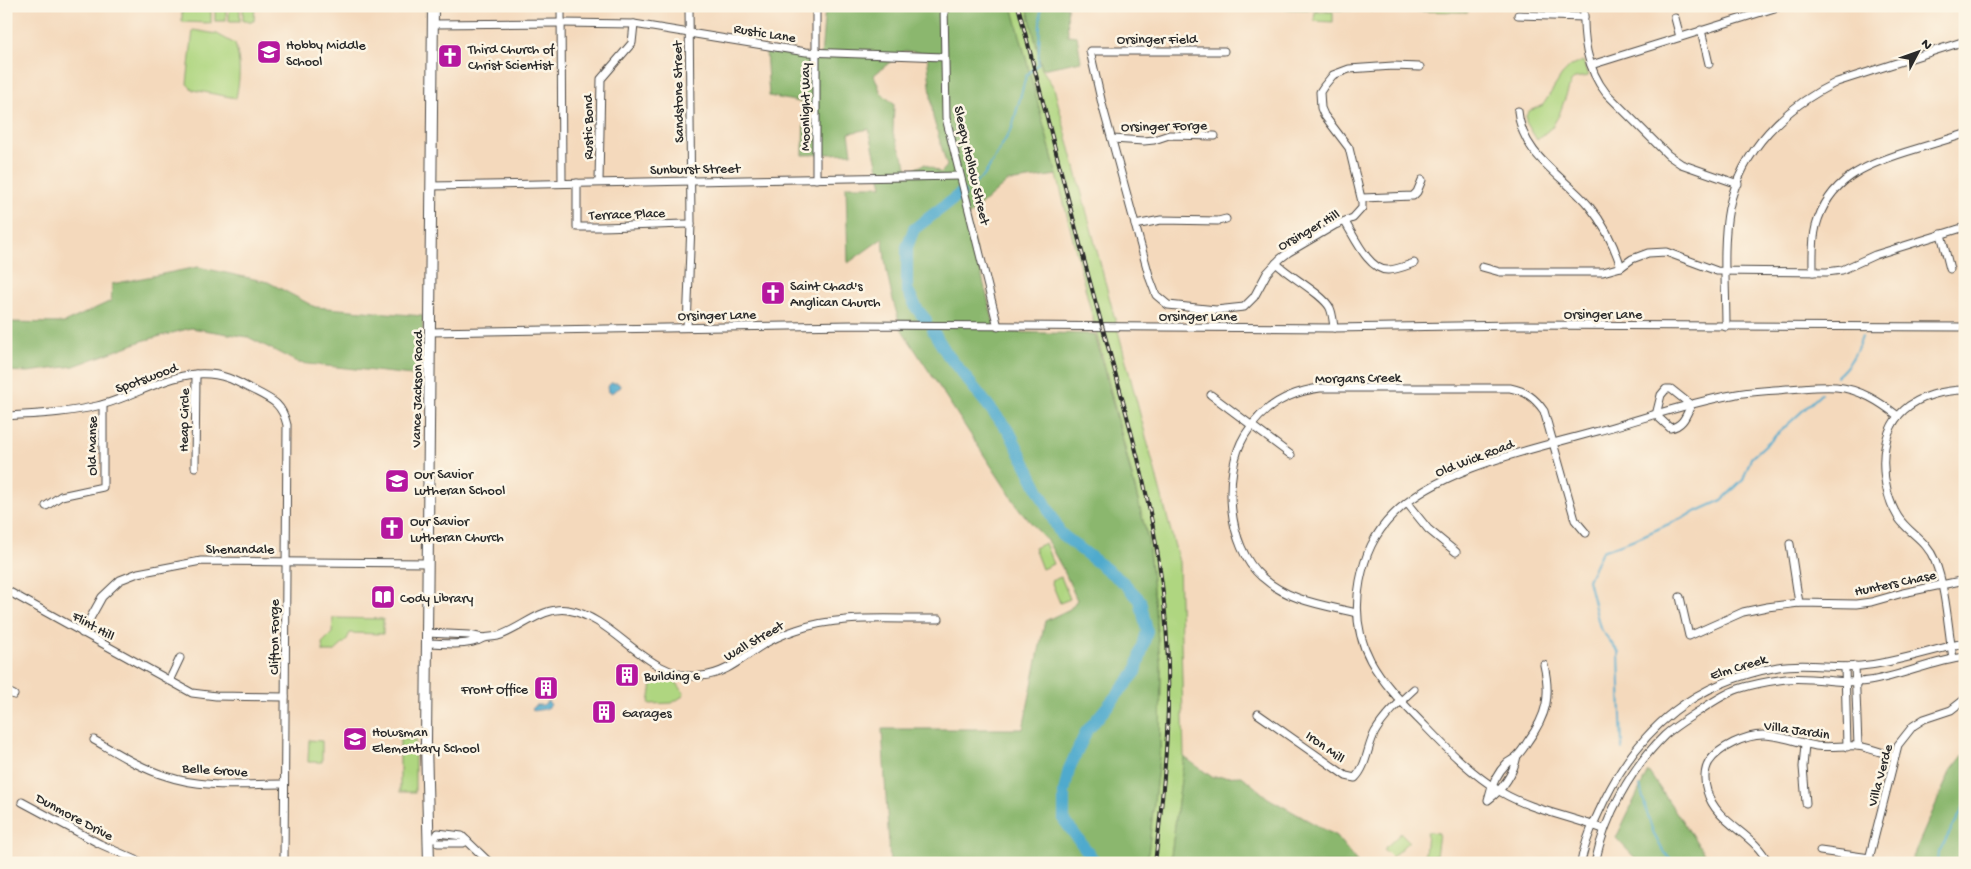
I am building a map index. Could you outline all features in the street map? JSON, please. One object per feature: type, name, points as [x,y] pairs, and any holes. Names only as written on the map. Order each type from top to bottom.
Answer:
[{"type":"main road","name":"Vance Jackson Road","points":[[429,863],[434,840],[426,742],[433,6]]},
{"type":"street","points":[[561,6],[562,183]]},
{"type":"street","name":"Sandstone Street","points":[[687,327],[692,181],[689,6]]},
{"type":"street","name":"Moonlight Way","points":[[816,6],[816,179]]},
{"type":"street","name":"Sleepy Hollow Street","points":[[944,6],[946,118],[998,327]]},
{"type":"street","points":[[1584,6],[1585,44],[1590,65],[1598,82],[1613,102],[1668,155],[1680,164],[1738,184]]},
{"type":"street","points":[[1590,65],[1764,9],[1780,6]]},
{"type":"street","points":[[1518,15],[1584,17]]},
{"type":"street","points":[[1675,18],[1680,36]]},
{"type":"street","name":"Rustic Lane","points":[[434,24],[634,24],[806,52],[944,57]]},
{"type":"street","name":"Rustic Bond","points":[[599,182],[601,79],[632,44],[634,24]]},
{"type":"street","points":[[1701,30],[1709,64]]},
{"type":"street","points":[[1726,327],[1726,231],[1729,209],[1752,151],[1773,126],[1790,110],[1820,90],[1854,75],[1965,42]]},
{"type":"street","name":"Orsinger Field","points":[[1090,51],[1224,51]]},
{"type":"street","name":"Orsinger Hill","points":[[1090,51],[1135,225],[1156,295],[1168,305],[1216,310],[1240,308],[1254,297],[1267,273],[1276,262],[1288,252],[1360,212],[1363,205],[1362,198]]},
{"type":"street","points":[[1420,68],[1393,66],[1349,69],[1333,75],[1320,92],[1320,100],[1324,114],[1349,148],[1362,198],[1413,196],[1417,192],[1422,180]]},
{"type":"street","points":[[1518,111],[1519,122],[1534,152],[1550,170],[1589,206],[1606,231],[1620,267]]},
{"type":"street","points":[[1813,272],[1814,239],[1818,218],[1827,201],[1847,177],[1871,164],[1965,134]]},
{"type":"street","name":"Orsinger Forge","points":[[1112,138],[1144,141],[1178,135],[1215,136]]},
{"type":"street","name":"Sunburst Street","points":[[431,186],[960,176]]},
{"type":"street","name":"Terrace Place","points":[[577,183],[577,227],[611,228],[645,224],[691,224]]},
{"type":"street","points":[[1135,225],[1154,220],[1212,221],[1226,219]]},
{"type":"street","points":[[1345,222],[1367,258],[1378,268],[1389,270],[1414,264]]},
{"type":"street","points":[[1482,267],[1500,272],[1603,272],[1620,267],[1648,253],[1666,252],[1716,271],[1813,272],[1842,270],[1875,255],[1965,227]]},
{"type":"street","points":[[1941,234],[1950,269]]},
{"type":"street","points":[[1276,262],[1287,273],[1325,301],[1331,311],[1334,328]]},
{"type":"street","name":"Orsinger Lane","points":[[430,332],[844,325],[1334,328],[1516,325],[1965,327]]},
{"type":"street","name":"Spotswood","points":[[6,416],[74,410],[103,405],[172,378],[196,374],[210,374],[229,378],[270,399],[284,412]]},
{"type":"street","name":"Heap Circle","points":[[195,467],[196,374]]},
{"type":"street","name":"Old Wick Road","points":[[1603,829],[1528,804],[1491,786],[1457,759],[1384,684],[1369,658],[1359,630],[1357,613],[1358,592],[1363,566],[1372,542],[1394,513],[1446,479],[1498,459],[1734,394],[1835,387],[1866,395],[1880,402],[1898,416]]},
{"type":"street","name":"Morgans Creek","points":[[1357,613],[1304,601],[1262,578],[1244,554],[1234,527],[1232,484],[1240,444],[1262,414],[1279,401],[1294,394],[1311,389],[1510,388],[1524,392],[1538,403],[1548,421],[1575,520],[1586,533]]},
{"type":"street","points":[[1671,389],[1691,405],[1684,420],[1676,427],[1670,428],[1656,415],[1661,395],[1666,390],[1671,389]]},
{"type":"street","points":[[1953,658],[1937,567],[1931,553],[1922,540],[1899,518],[1888,492],[1884,455],[1888,435],[1898,416],[1913,403],[1935,394],[1965,390]]},
{"type":"street","points":[[1211,395],[1291,455]]},
{"type":"street","name":"Old Manse","points":[[46,506],[61,496],[103,487],[103,405]]},
{"type":"street","name":"Clifton Forge","points":[[284,412],[287,425],[284,863]]},
{"type":"street","points":[[1407,503],[1428,529],[1456,552]]},
{"type":"street","points":[[1790,544],[1799,603]]},
{"type":"street","name":"Shenandale","points":[[82,633],[106,592],[120,580],[132,575],[201,561],[428,563]]},
{"type":"street","name":"Hunters Chase","points":[[1680,597],[1689,636],[1743,612],[1767,606],[1799,603],[1856,604],[1965,580]]},
{"type":"street","name":"Flint Hill","points":[[6,590],[192,693],[285,697]]},
{"type":"street","name":"Wall Street","points":[[427,638],[475,642],[483,638],[495,637],[506,633],[545,613],[566,610],[579,613],[595,621],[663,668],[684,675],[698,676],[713,674],[727,669],[762,645],[779,636],[816,624],[845,620],[939,620]]},
{"type":"street","name":"Elm Creek","points":[[1581,863],[1584,848],[1593,825],[1609,792],[1643,740],[1671,713],[1695,696],[1732,678],[1779,666],[1802,664],[1855,666],[1896,660],[1965,643]]},
{"type":"street","name":"Elm Creek","points":[[1594,863],[1603,829],[1626,786],[1653,748],[1677,725],[1716,699],[1739,688],[1785,679],[1816,678],[1869,681],[1953,658],[1965,657]]},
{"type":"street","points":[[169,681],[180,658]]},
{"type":"street","points":[[1491,786],[1506,764],[1517,756],[1532,736],[1545,710],[1548,696],[1544,665]]},
{"type":"street","points":[[1845,666],[1847,746]]},
{"type":"street","points":[[1855,666],[1858,746]]},
{"type":"street","points":[[1401,701],[1414,688]]},
{"type":"street","points":[[6,691],[14,695]]},
{"type":"street","name":"Villa Verde","points":[[1869,860],[1895,756],[1902,740],[1913,726],[1924,719],[1951,710],[1965,698]]},
{"type":"street","name":"Iron Mill","points":[[1258,714],[1346,776],[1355,778],[1361,772],[1370,742],[1379,726],[1401,701]]},
{"type":"street","name":"Villa Jardin","points":[[1768,863],[1761,849],[1722,817],[1714,808],[1705,780],[1707,766],[1718,753],[1750,737],[1773,736],[1825,747],[1858,746],[1895,756]]},
{"type":"street","name":"Belle Grove","points":[[94,740],[150,771],[180,781],[212,784],[284,784]]},
{"type":"street","points":[[1805,744],[1803,767],[1806,803]]},
{"type":"street","points":[[1500,791],[1515,768],[1517,756]]},
{"type":"street","name":"Old Wick Road","points":[[1491,786],[1488,800],[1500,791]]},
{"type":"street","name":"Dunmore Drive","points":[[22,802],[100,844],[143,863]]},
{"type":"street","points":[[467,841],[462,844],[452,843],[449,848],[440,848],[434,840],[438,834],[462,836],[490,863]]},
{"type":"street","points":[[1820,851],[1869,860]]},
{"type":"green space","points":[[182,6],[211,6],[211,23],[182,22]]},
{"type":"green space","points":[[215,6],[226,6],[226,21],[215,21]]},
{"type":"green space","points":[[229,6],[240,6],[240,21],[229,21]]},
{"type":"green space","points":[[243,6],[255,6],[254,21],[243,21]]},
{"type":"green space","points":[[879,6],[1012,6],[1057,175],[1007,182],[967,217],[996,332],[1095,334],[1148,540],[1161,670],[1160,749],[1147,863],[890,863],[882,729],[1023,729],[1045,621],[1070,609],[1077,600],[1048,542],[1020,510],[902,330],[889,285],[883,238],[848,263],[846,186],[882,186],[869,129],[849,133],[852,153],[803,155],[804,103],[769,96],[766,51],[821,57],[825,8],[879,10]],"holes":[[[904,51],[927,53],[933,117],[947,166],[941,173],[925,164],[909,171],[893,133],[894,104],[881,93],[874,75]]]},
{"type":"green space","points":[[1012,6],[1027,6],[1042,69],[1054,88],[1179,562],[1184,757],[1170,863],[1147,863],[1160,749],[1161,670],[1148,540],[1057,175]]},
{"type":"green space","points":[[1027,6],[1067,6],[1068,35],[1077,36],[1081,61],[1042,69]]},
{"type":"green space","points":[[1194,6],[1468,6],[1468,12],[1229,8]]},
{"type":"green space","points":[[1315,12],[1333,12],[1333,22],[1314,21]]},
{"type":"green space","points":[[193,30],[217,34],[235,44],[239,71],[236,98],[193,90],[187,84]]},
{"type":"green space","points":[[1583,61],[1588,76],[1575,78],[1571,82],[1559,115],[1552,127],[1537,140],[1526,122],[1526,116],[1529,111],[1543,105],[1562,75],[1571,66]]},
{"type":"green space","points":[[198,267],[268,282],[315,307],[423,316],[421,376],[299,363],[248,337],[191,328],[142,341],[74,366],[28,372],[6,371],[6,322],[64,323],[111,301],[112,284]]},
{"type":"green space","points":[[1045,543],[1053,564],[1042,569],[1034,548]]},
{"type":"green space","points":[[1061,577],[1070,599],[1060,603],[1051,581]]},
{"type":"green space","points":[[333,618],[383,619],[383,634],[350,633],[346,641],[334,652],[323,652],[322,643],[332,633]]},
{"type":"green space","points":[[662,675],[674,679],[684,693],[683,696],[672,703],[649,704],[652,684]]},
{"type":"green space","points":[[400,739],[415,739],[415,792],[400,792]]},
{"type":"green space","points":[[309,740],[322,741],[322,762],[308,762]]},
{"type":"green space","points":[[1965,753],[1965,853],[1960,863],[1910,863],[1950,772]]},
{"type":"green space","points":[[1184,757],[1212,777],[1242,776],[1268,798],[1336,836],[1358,863],[1170,863]]},
{"type":"green space","points":[[1648,771],[1711,863],[1640,863],[1616,838]]},
{"type":"green space","points":[[1427,832],[1439,833],[1436,856],[1425,855]]},
{"type":"green space","points":[[1401,833],[1409,841],[1392,857],[1384,849]]},
{"type":"water","points":[[611,383],[618,383],[621,387],[611,393],[608,392],[607,387]]},
{"type":"water","points":[[548,701],[551,705],[543,710],[534,711],[532,709],[536,705],[543,705]]},
{"type":"waterway","points":[[969,187],[984,176],[1012,128],[1026,76],[1038,64],[1041,6]]},
{"type":"waterway","points":[[926,320],[917,309],[907,289],[907,247],[914,229],[960,194]]},
{"type":"waterway","points":[[933,331],[947,354],[1010,433],[1060,533],[1124,583],[1140,600],[1147,631],[1136,672],[1086,732],[1069,769],[1064,792],[1064,820],[1096,863]]},
{"type":"waterway","points":[[1837,376],[1852,358],[1862,336]]},
{"type":"waterway","points":[[1622,749],[1619,653],[1600,628],[1588,580],[1602,551],[1640,537],[1722,500],[1743,480],[1751,458],[1821,394]]},
{"type":"waterway","points":[[1640,786],[1656,838],[1661,848],[1676,863]]},
{"type":"waterway","points":[[1938,863],[1939,852],[1965,805]]},
{"type":"railway","points":[[1018,6],[1137,455],[1161,573],[1167,644],[1168,707],[1165,769],[1155,863]]},
{"type":"place","name":"Hobby Middle School","points":[[269,52]]},
{"type":"place","name":"Third Church of Christ Scientist","points":[[450,56]]},
{"type":"place","name":"Saint Chad's Anglican Church","points":[[773,293]]},
{"type":"place","name":"Our Savior Lutheran School","points":[[397,481]]},
{"type":"place","name":"Our Savior Lutheran Church","points":[[392,528]]},
{"type":"place","name":"Cody Library","points":[[383,597]]},
{"type":"place","name":"Building 6","points":[[627,675]]},
{"type":"place","name":"Front Office","points":[[546,688]]},
{"type":"place","name":"Garages","points":[[604,712]]},
{"type":"place","name":"Howsman Elementary School","points":[[355,739]]}]
